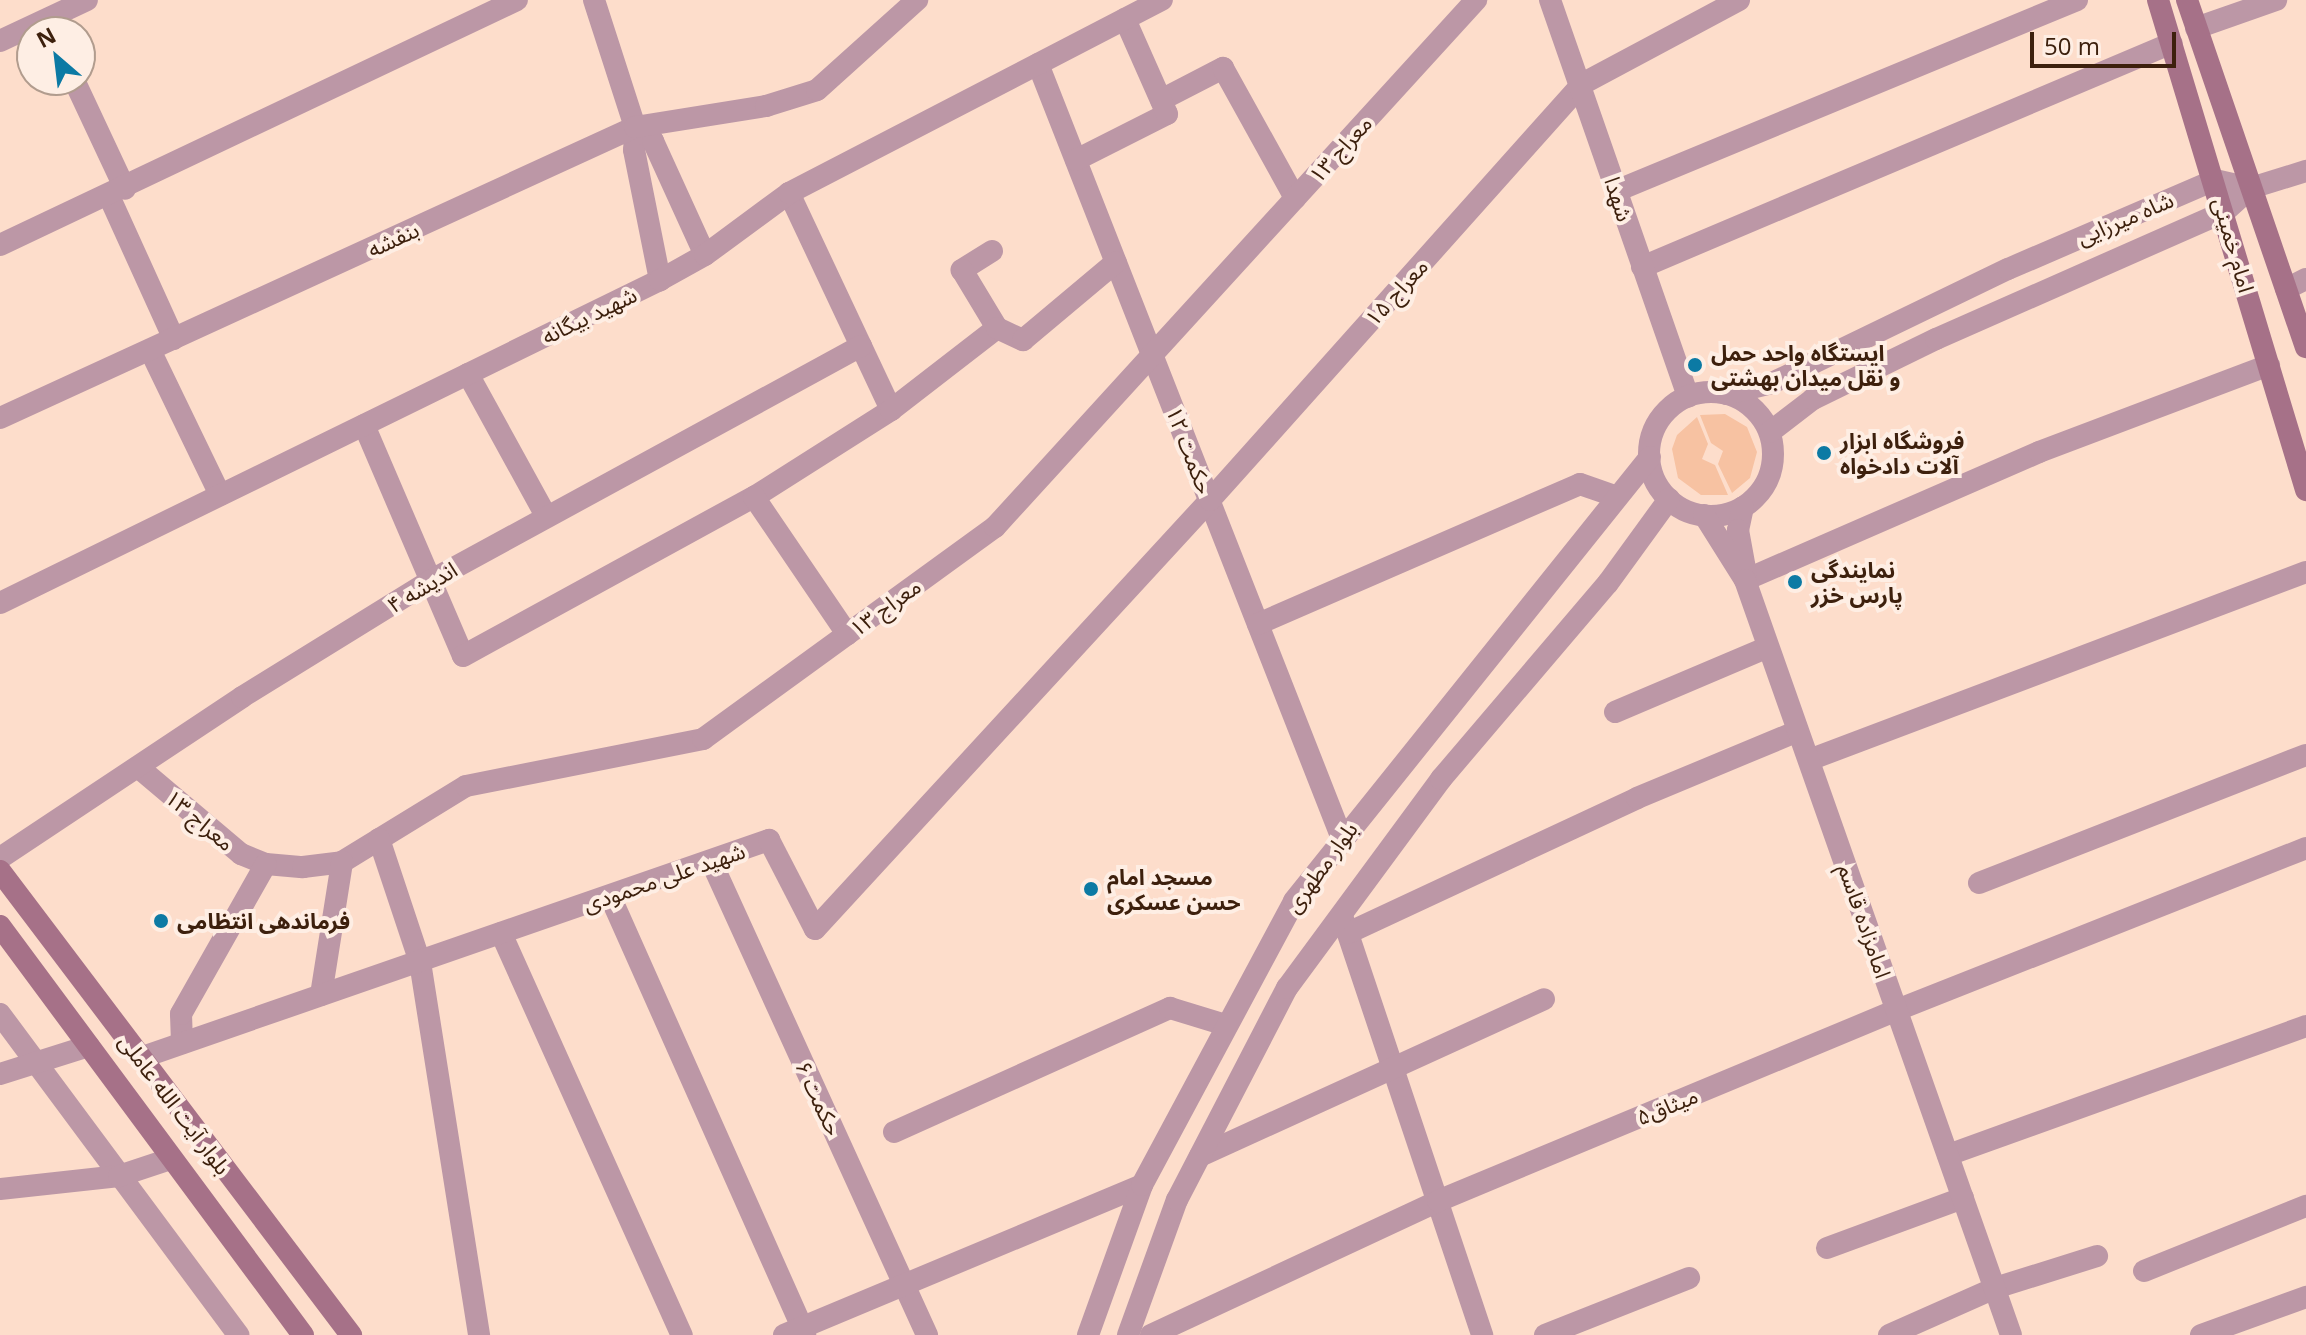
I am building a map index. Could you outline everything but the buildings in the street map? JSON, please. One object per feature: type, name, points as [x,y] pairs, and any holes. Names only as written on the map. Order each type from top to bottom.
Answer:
[{"type":"main road","name":"امام خمینی","points":[[2158,0],[2215,180],[2306,490]]},
{"type":"main road","name":"امام خمینی","points":[[2187,0],[2306,347]]},
{"type":"main road","name":"بلوار آیت‌ الله عاملی","points":[[0,871],[351,1335]]},
{"type":"main road","name":"بلوار آیت‌ الله عاملی","points":[[0,926],[303,1335]]},
{"type":"street","points":[[63,16],[87,0]]},
{"type":"street","points":[[0,245],[517,0]]},
{"type":"street","points":[[594,0],[635,127],[634,150],[660,280]]},
{"type":"street","name":"بنفشه","points":[[0,418],[635,127],[766,106],[817,90],[917,0]]},
{"type":"street","name":"شهید بیگانه","points":[[0,603],[660,280],[705,255],[789,193],[1162,0]]},
{"type":"street","name":"معراج ۱۳","points":[[138,767],[241,854],[266,864],[342,862],[466,786],[703,739],[995,527],[1476,0]]},
{"type":"street","name":"شهدا","points":[[1550,0],[1582,84],[1688,397]]},
{"type":"street","name":"معراج ۱۵","points":[[1210,500],[1582,84],[1696,9],[1739,0]]},
{"type":"street","points":[[1616,191],[1882,78],[2077,0]]},
{"type":"street","points":[[2196,28],[2276,0]]},
{"type":"street","points":[[1076,160],[1167,114],[1125,19]]},
{"type":"street","points":[[1642,267],[1915,149],[2172,43]]},
{"type":"street","name":"حکمت ۱۲","points":[[1038,64],[1341,836]]},
{"type":"street","points":[[1161,100],[1223,68],[1295,198]]},
{"type":"street","points":[[80,96],[174,339]]},
{"type":"street","points":[[635,127],[653,141],[705,255]]},
{"type":"street","points":[[2215,180],[2251,188],[2306,171]]},
{"type":"street","name":"شاه میرزایی","points":[[1727,394],[1791,375],[2008,269],[2215,180]]},
{"type":"street","name":"شاه میرزایی","points":[[1770,432],[1813,399],[1936,339],[2224,212],[2251,188]]},
{"type":"street","points":[[789,193],[891,410]]},
{"type":"street","points":[[992,251],[962,270],[997,328],[1023,340],[1116,262]]},
{"type":"street","points":[[2286,289],[2306,279]]},
{"type":"street","points":[[364,425],[463,656],[754,497],[891,410],[997,328]]},
{"type":"street","name":"اندیشه ۴","points":[[0,858],[430,581],[861,346]]},
{"type":"street","points":[[150,350],[220,495]]},
{"type":"street","points":[[1745,580],[2039,452],[2269,365]]},
{"type":"street","points":[[468,374],[546,516]]},
{"type":"street","points":[[1743,507],[1704,515],[1669,499],[1652,472],[1650,457],[1662,416],[1688,397],[1727,394],[1745,402],[1770,432],[1770,475],[1743,507],[1738,530],[1747,563],[1745,580]]},
{"type":"street","name":"بلوار مطهری","points":[[1088,1335],[1142,1185],[1294,901],[1341,836],[1411,756],[1615,496],[1650,457]]},
{"type":"street","points":[[1258,624],[1580,484],[1615,496]]},
{"type":"street","points":[[754,497],[847,634]]},
{"type":"street","name":"بلوار مطهری","points":[[1128,1335],[1177,1200],[1287,988],[1345,924],[1441,779],[1608,583],[1669,499]]},
{"type":"street","name":"شهید علی محمودی","points":[[140,1058],[769,840],[815,929],[1210,500]]},
{"type":"street","name":"امامزاده قاسم","points":[[1704,515],[1745,580],[2011,1335]]},
{"type":"street","points":[[1809,760],[2306,572]]},
{"type":"street","points":[[1615,712],[1768,647]]},
{"type":"street","points":[[1482,1335],[1345,924],[1798,731]]},
{"type":"street","points":[[1979,883],[2306,755]]},
{"type":"street","points":[[379,839],[420,962],[479,1335]]},
{"type":"street","name":"میثاق۵","points":[[1151,1335],[1438,1201],[1897,1010],[2306,848]]},
{"type":"street","name":"حکمت ۶","points":[[711,861],[927,1335]]},
{"type":"street","points":[[321,995],[342,862]]},
{"type":"street","points":[[182,1043],[181,1014],[266,864]]},
{"type":"street","points":[[610,896],[797,1333],[1142,1185]]},
{"type":"street","points":[[501,933],[682,1335]]},
{"type":"street","points":[[1200,1156],[1392,1065],[1544,999]]},
{"type":"street","points":[[894,1132],[1170,1008],[1226,1025]]},
{"type":"street","points":[[0,1014],[40,1061],[119,1176],[238,1335]]},
{"type":"street","points":[[1948,1155],[2306,1026]]},
{"type":"street","points":[[0,1074],[89,1046]]},
{"type":"street","points":[[1185,1103],[1218,1121]]},
{"type":"street","points":[[0,1189],[119,1176],[170,1159]]},
{"type":"street","points":[[1827,1248],[1963,1198]]},
{"type":"street","points":[[2144,1271],[2306,1206]]},
{"type":"street","points":[[1889,1335],[1995,1288],[2097,1256]]},
{"type":"street","points":[[1545,1335],[1689,1278]]},
{"type":"street","points":[[2201,1335],[2306,1297]]},
{"type":"shaded area","points":[[1725,414],[1747,427],[1757,452],[1750,478],[1732,493],[1718,464],[1723,451],[1711,443],[1700,415]]},
{"type":"shaded area","points":[[1697,417],[1708,444],[1702,459],[1715,465],[1728,495],[1701,495],[1678,478],[1672,449],[1677,435]]},
{"type":"place","name":"ایستگاه واحد حمل و نقل میدان بهشتی","points":[[1695,365]]},
{"type":"place","name":"فروشگاه ابزار آلات دادخواه","points":[[1824,453]]},
{"type":"place","name":"نمایندگی پارس خزر","points":[[1795,582]]},
{"type":"place","name":"مسجد امام حسن عسکری","points":[[1091,889]]},
{"type":"place","name":"فرماندهی انتظامی","points":[[161,921]]}]
